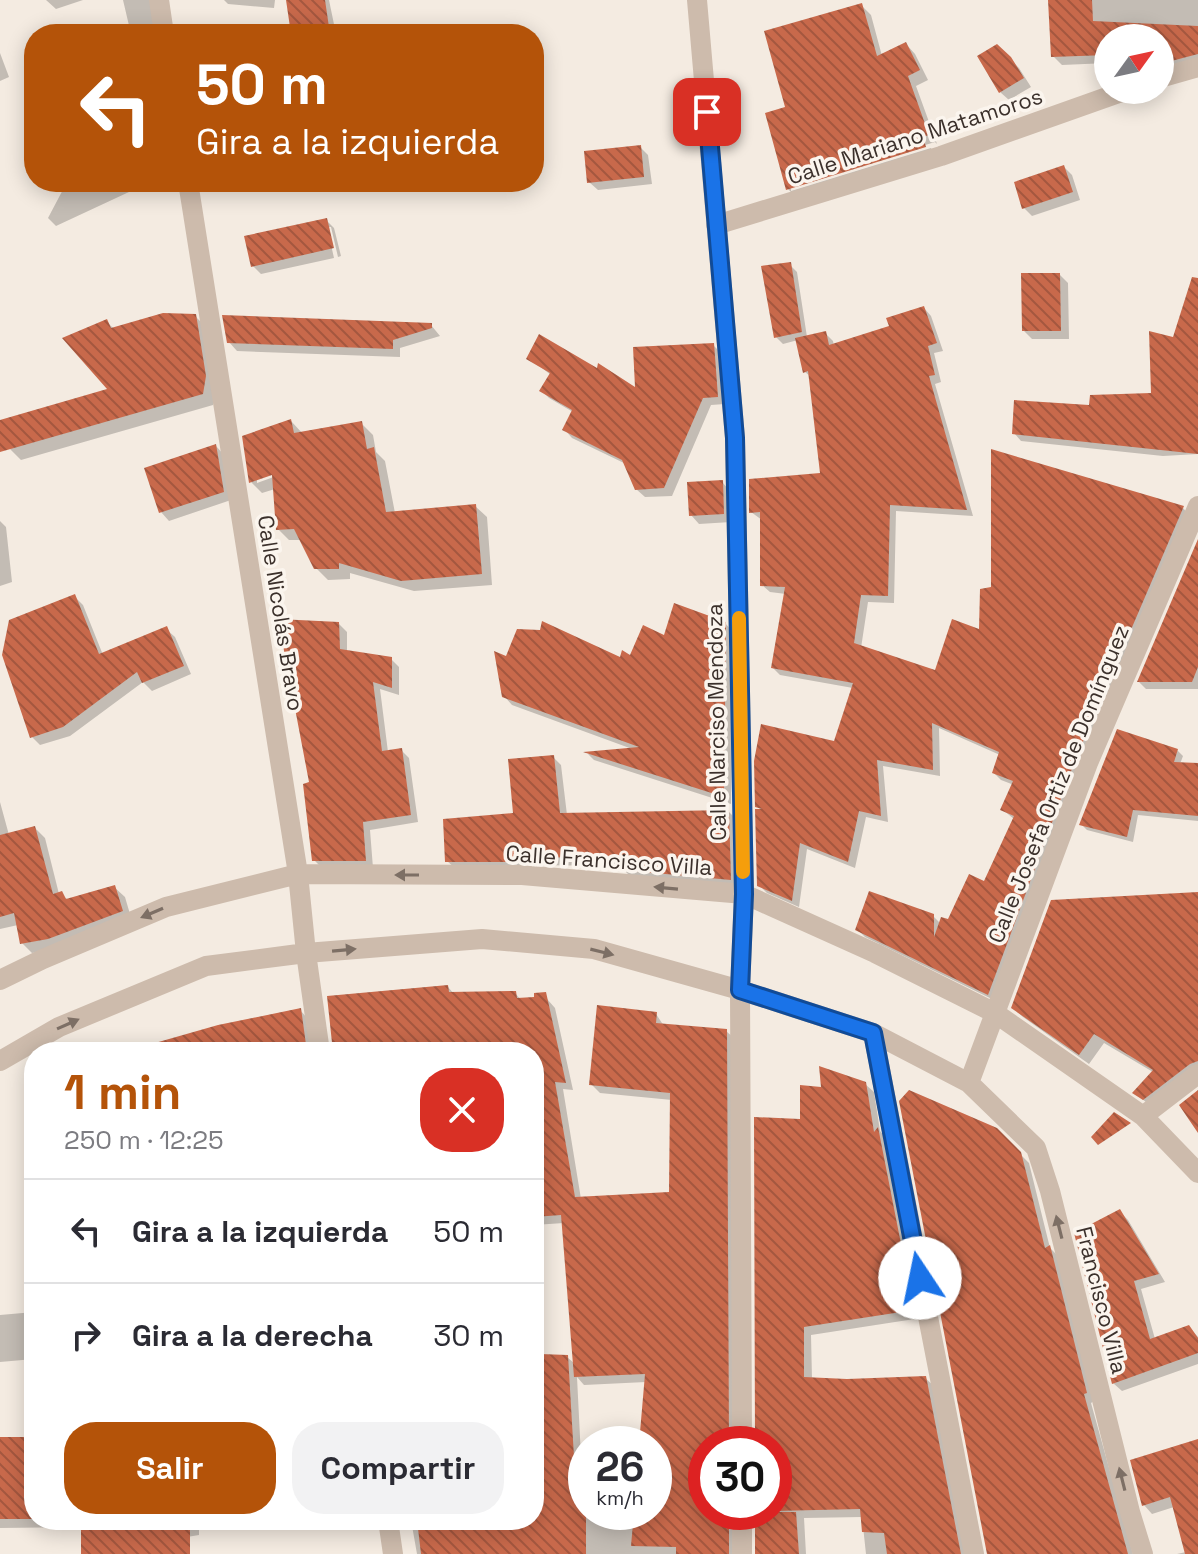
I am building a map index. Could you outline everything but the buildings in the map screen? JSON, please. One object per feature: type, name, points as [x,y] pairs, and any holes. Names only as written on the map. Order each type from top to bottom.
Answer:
[{"type":"street","points":[[159,0],[163,24]]},
{"type":"street","name":"Calle Narciso Mendoza","points":[[697,0],[735,438],[744,894],[740,990],[742,1426]]},
{"type":"street","points":[[1174,74],[1198,67]]},
{"type":"street","name":"Calle Mariano Matamoros","points":[[716,225],[941,156],[1094,102]]},
{"type":"street","name":"Calle Nicolás Bravo","points":[[190,192],[298,874],[319,1042]]},
{"type":"street","name":"Calle Josefa Ortiz de Domínguez","points":[[969,1083],[1088,763],[1198,506]]},
{"type":"street","name":"Calle Francisco Villa","points":[[0,980],[166,907],[298,874],[522,875],[744,894],[875,953],[995,1013],[1143,1116],[1198,1173]]},
{"type":"street","points":[[33,1042],[59,1027],[206,966],[306,953],[482,939],[594,949],[740,990],[873,1033],[969,1083]]},
{"type":"street","points":[[873,1033],[974,1554]]},
{"type":"street","points":[[0,1061],[24,1047]]},
{"type":"street","points":[[1143,1116],[1198,1074]]},
{"type":"street","name":"Francisco Villa","points":[[969,1083],[1036,1148],[1050,1191],[1143,1554]]},
{"type":"street","points":[[389,1530],[393,1554]]},
{"type":"street","points":[[742,1530],[742,1554]]},
{"type":"slow traffic","points":[[739,618],[743,872]]},
{"type":"route","points":[[707,112],[735,438],[744,894],[740,990],[873,1033],[920,1278]]}]
